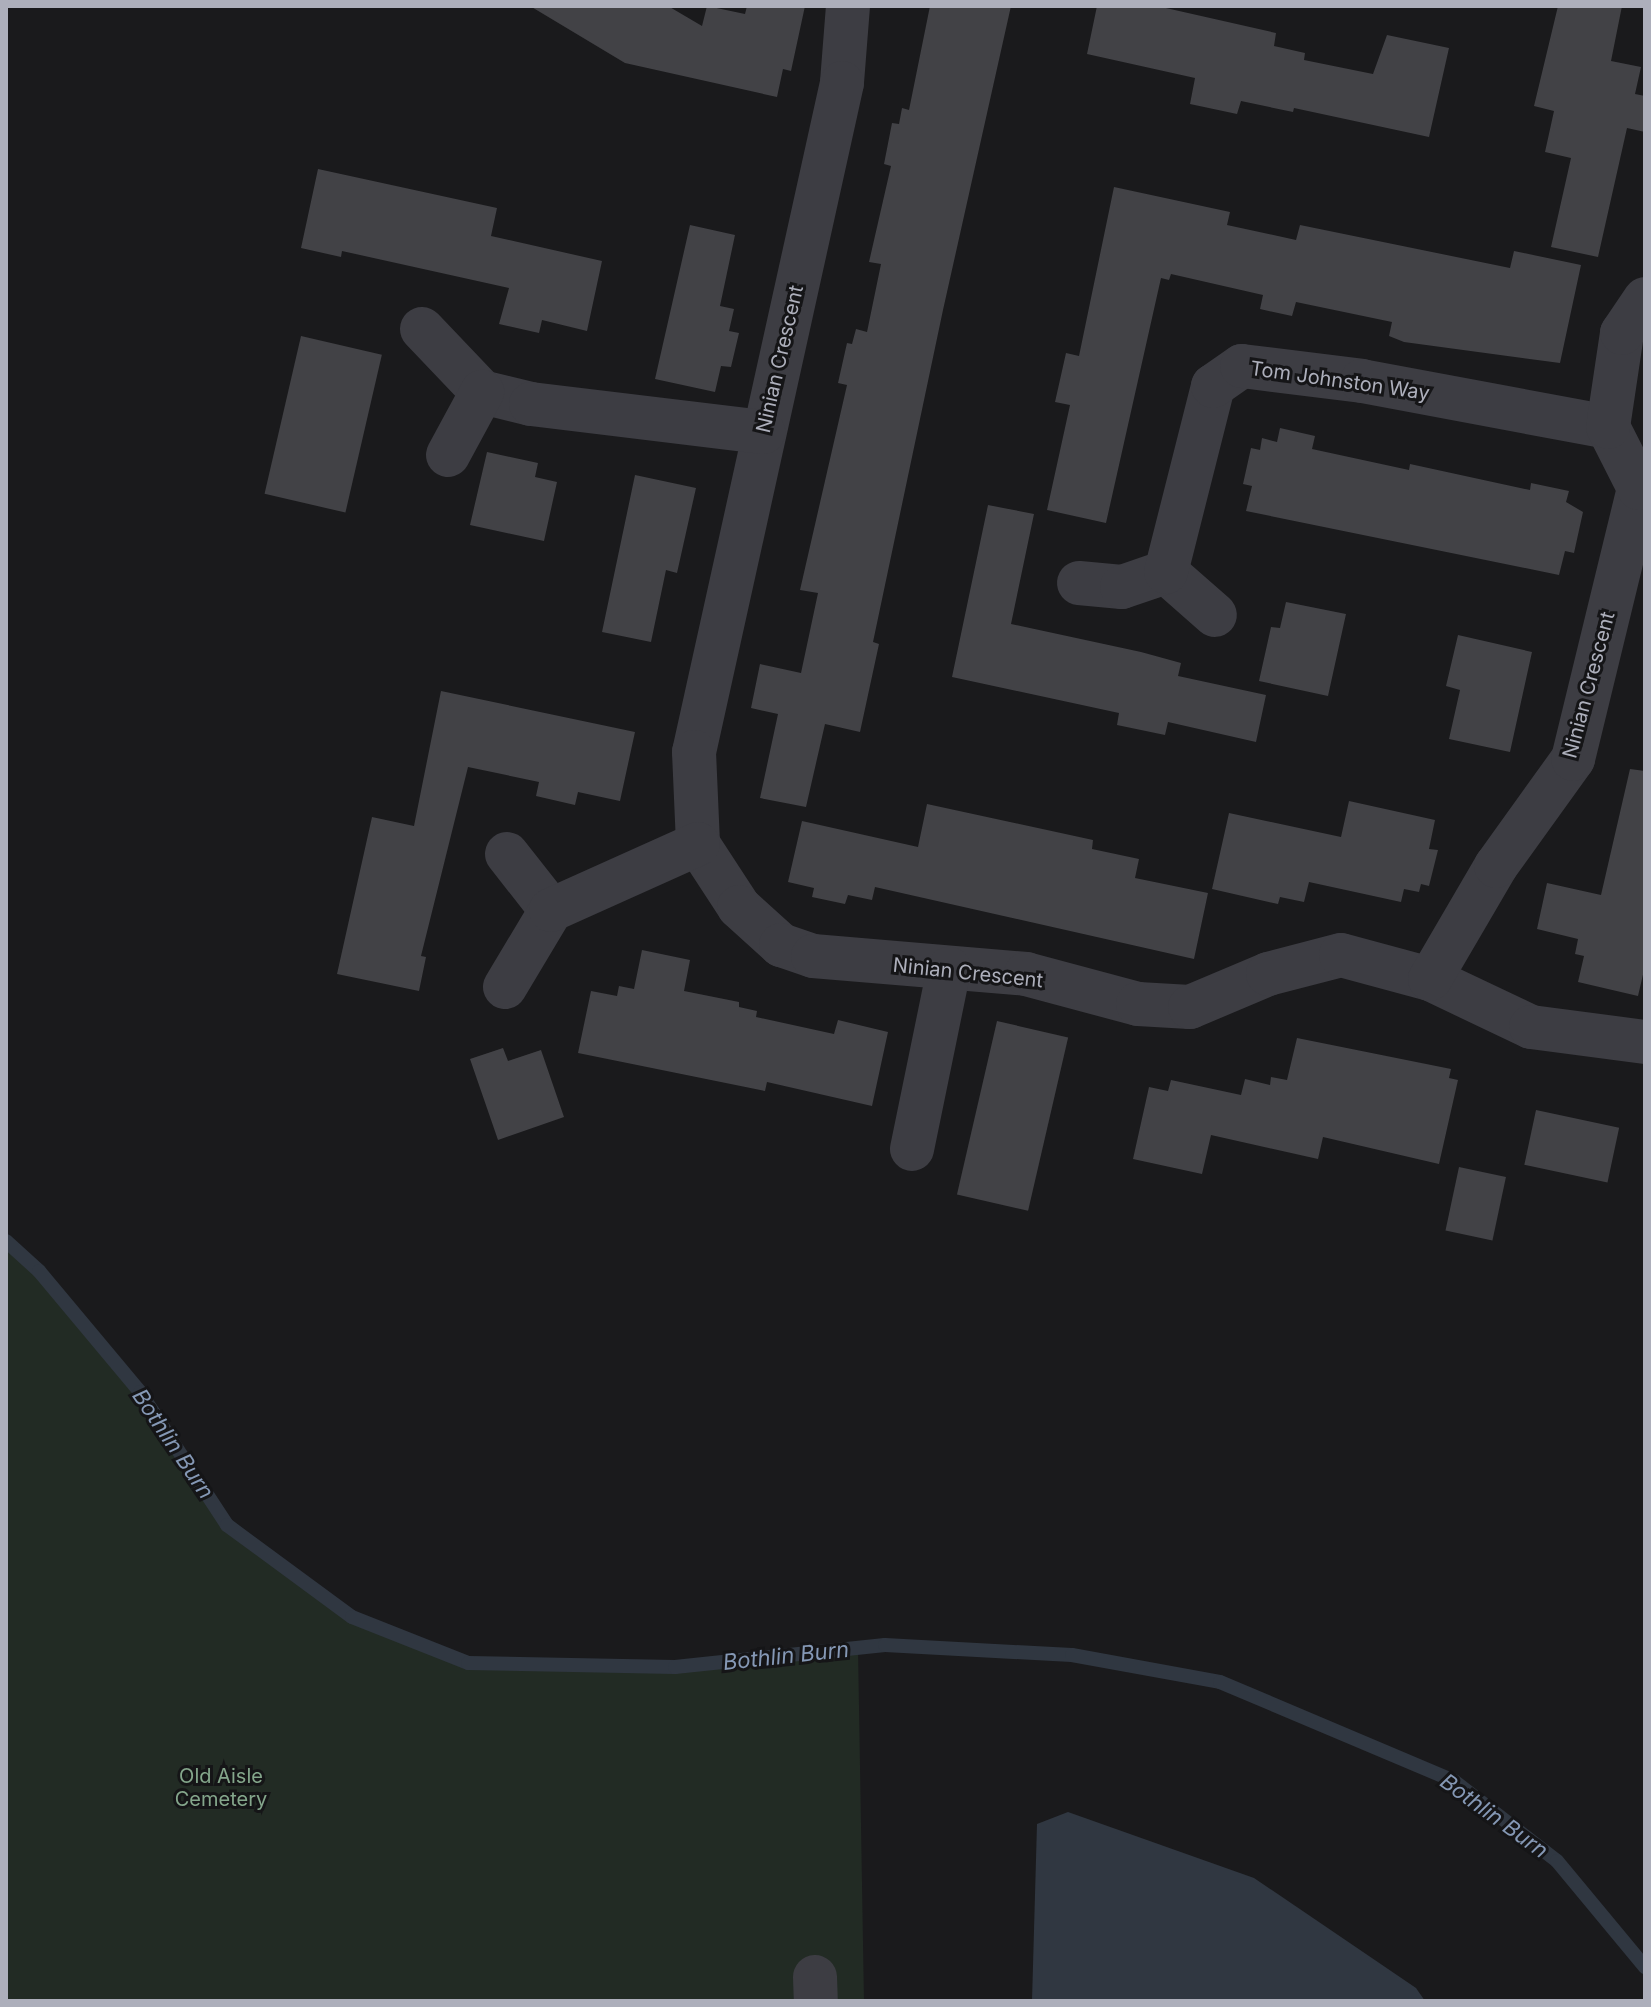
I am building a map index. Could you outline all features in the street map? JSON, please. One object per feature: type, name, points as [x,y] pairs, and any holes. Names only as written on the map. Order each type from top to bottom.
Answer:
[{"type":"street","name":"Ninian Crescent","points":[[848,6],[842,83],[694,752],[698,844],[739,907],[781,945],[813,956],[1026,974],[1138,1004],[1190,1007],[1268,974],[1341,955],[1430,979],[1496,866],[1573,759],[1639,488],[1608,427]]},
{"type":"street","points":[[1608,427],[1622,333],[1645,299]]},
{"type":"street","points":[[422,329],[482,392],[531,404],[763,432]]},
{"type":"street","name":"Tom Johnston Way","points":[[1166,572],[1213,386],[1242,366],[1362,381],[1608,427]]},
{"type":"street","points":[[448,455],[482,392]]},
{"type":"street","points":[[1079,583],[1122,587],[1166,572],[1215,615]]},
{"type":"street","points":[[505,987],[551,910],[698,844]]},
{"type":"street","points":[[507,854],[551,910]]},
{"type":"street","points":[[912,1149],[949,969]]},
{"type":"street","points":[[1430,979],[1531,1027],[1645,1042]]},
{"type":"green space","name":"Old Aisle Cemetery","points":[[6,1241],[39,1271],[140,1392],[227,1525],[352,1617],[468,1663],[675,1667],[858,1648],[864,2001],[6,2001]]},
{"type":"shaded area","points":[[1068,1812],[1254,1878],[1416,1988],[1425,2001],[1032,2001],[1037,1824]]},
{"type":"building","points":[[530,6],[668,6],[702,26],[707,6],[745,14],[747,6],[805,6],[791,71],[783,69],[777,97],[625,63]]},
{"type":"building","points":[[930,6],[1011,6],[873,642],[879,644],[860,732],[825,724],[806,807],[760,798],[778,714],[751,708],[760,664],[801,673],[818,593],[800,590],[847,385],[838,383],[847,343],[852,344],[856,329],[867,332],[881,264],[869,262],[891,166],[884,164],[892,123],[899,124],[902,108],[909,110]]},
{"type":"building","points":[[1097,6],[1157,6],[1276,33],[1274,46],[1305,53],[1304,60],[1373,74],[1387,35],[1449,48],[1429,137],[1294,108],[1293,112],[1241,101],[1237,114],[1190,104],[1195,78],[1087,54]]},
{"type":"building","points":[[1558,6],[1622,6],[1611,61],[1641,67],[1635,94],[1645,96],[1645,132],[1627,128],[1598,257],[1551,247],[1571,158],[1545,152],[1554,111],[1534,106]]},
{"type":"building","points":[[318,169],[497,208],[491,236],[602,261],[587,331],[542,320],[539,333],[499,324],[509,288],[342,251],[341,257],[301,248]]},
{"type":"building","points":[[1114,187],[1230,212],[1227,225],[1296,240],[1300,225],[1510,268],[1514,251],[1581,265],[1560,363],[1404,342],[1389,336],[1392,322],[1296,302],[1292,316],[1260,309],[1263,295],[1171,274],[1169,280],[1161,278],[1106,523],[1047,510],[1070,405],[1055,402],[1066,353],[1079,356]]},
{"type":"building","points":[[690,225],[735,235],[720,306],[734,309],[729,331],[739,333],[731,367],[721,366],[715,392],[655,379]]},
{"type":"building","points":[[301,336],[382,355],[345,513],[265,494]]},
{"type":"building","points":[[1280,428],[1315,436],[1312,449],[1409,470],[1410,464],[1530,490],[1531,483],[1569,491],[1566,502],[1583,512],[1574,553],[1565,551],[1559,575],[1246,511],[1252,486],[1243,484],[1251,448],[1260,450],[1262,438],[1277,442]]},
{"type":"building","points":[[487,452],[538,463],[535,477],[557,482],[544,541],[470,525]]},
{"type":"building","points":[[635,475],[696,488],[677,573],[666,570],[651,642],[602,632]]},
{"type":"building","points":[[988,505],[1034,514],[1011,624],[1181,663],[1178,676],[1266,695],[1256,742],[1168,722],[1165,735],[1117,725],[1119,713],[952,677]]},
{"type":"building","points":[[1286,602],[1346,614],[1328,696],[1259,681],[1271,627],[1280,628]]},
{"type":"building","points":[[1458,635],[1532,652],[1510,752],[1449,739],[1460,690],[1446,686]]},
{"type":"building","points":[[441,691],[635,732],[620,801],[578,792],[575,805],[536,796],[539,782],[468,767],[421,956],[426,957],[419,991],[337,974],[372,817],[414,826]]},
{"type":"building","points":[[1630,769],[1645,771],[1645,966],[1638,996],[1578,982],[1584,956],[1575,954],[1578,939],[1537,929],[1547,883],[1601,895]]},
{"type":"building","points":[[1349,801],[1435,820],[1429,849],[1438,850],[1429,886],[1421,884],[1419,892],[1404,889],[1401,902],[1309,882],[1304,902],[1280,897],[1278,904],[1212,889],[1229,813],[1341,837]]},
{"type":"building","points":[[927,804],[1093,840],[1092,849],[1139,859],[1135,878],[1208,893],[1194,959],[875,887],[872,900],[848,895],[845,904],[812,897],[814,888],[788,882],[802,821],[918,847]]},
{"type":"building","points":[[642,950],[690,960],[684,991],[739,1002],[739,1007],[757,1011],[756,1017],[834,1034],[838,1020],[888,1032],[872,1106],[767,1082],[765,1091],[578,1053],[591,991],[617,996],[619,986],[634,989]]},
{"type":"building","points":[[997,1021],[1068,1037],[1028,1211],[957,1194]]},
{"type":"building","points":[[1297,1038],[1451,1069],[1449,1078],[1458,1080],[1439,1164],[1323,1137],[1318,1159],[1211,1135],[1202,1174],[1133,1159],[1149,1087],[1168,1091],[1171,1080],[1241,1095],[1245,1079],[1270,1085],[1271,1077],[1287,1080]]},
{"type":"building","points":[[503,1048],[508,1061],[541,1050],[564,1117],[498,1140],[470,1059]]},
{"type":"building","points":[[1536,1110],[1619,1128],[1607,1182],[1524,1165]]},
{"type":"building","points":[[1459,1167],[1506,1177],[1492,1241],[1445,1231]]},
{"type":"waterway","name":"Bothlin Burn","points":[[6,1241],[39,1271],[140,1392],[227,1525],[352,1617],[468,1663],[675,1667],[885,1645],[1072,1655],[1220,1682],[1454,1781],[1557,1861],[1645,1967]]}]
